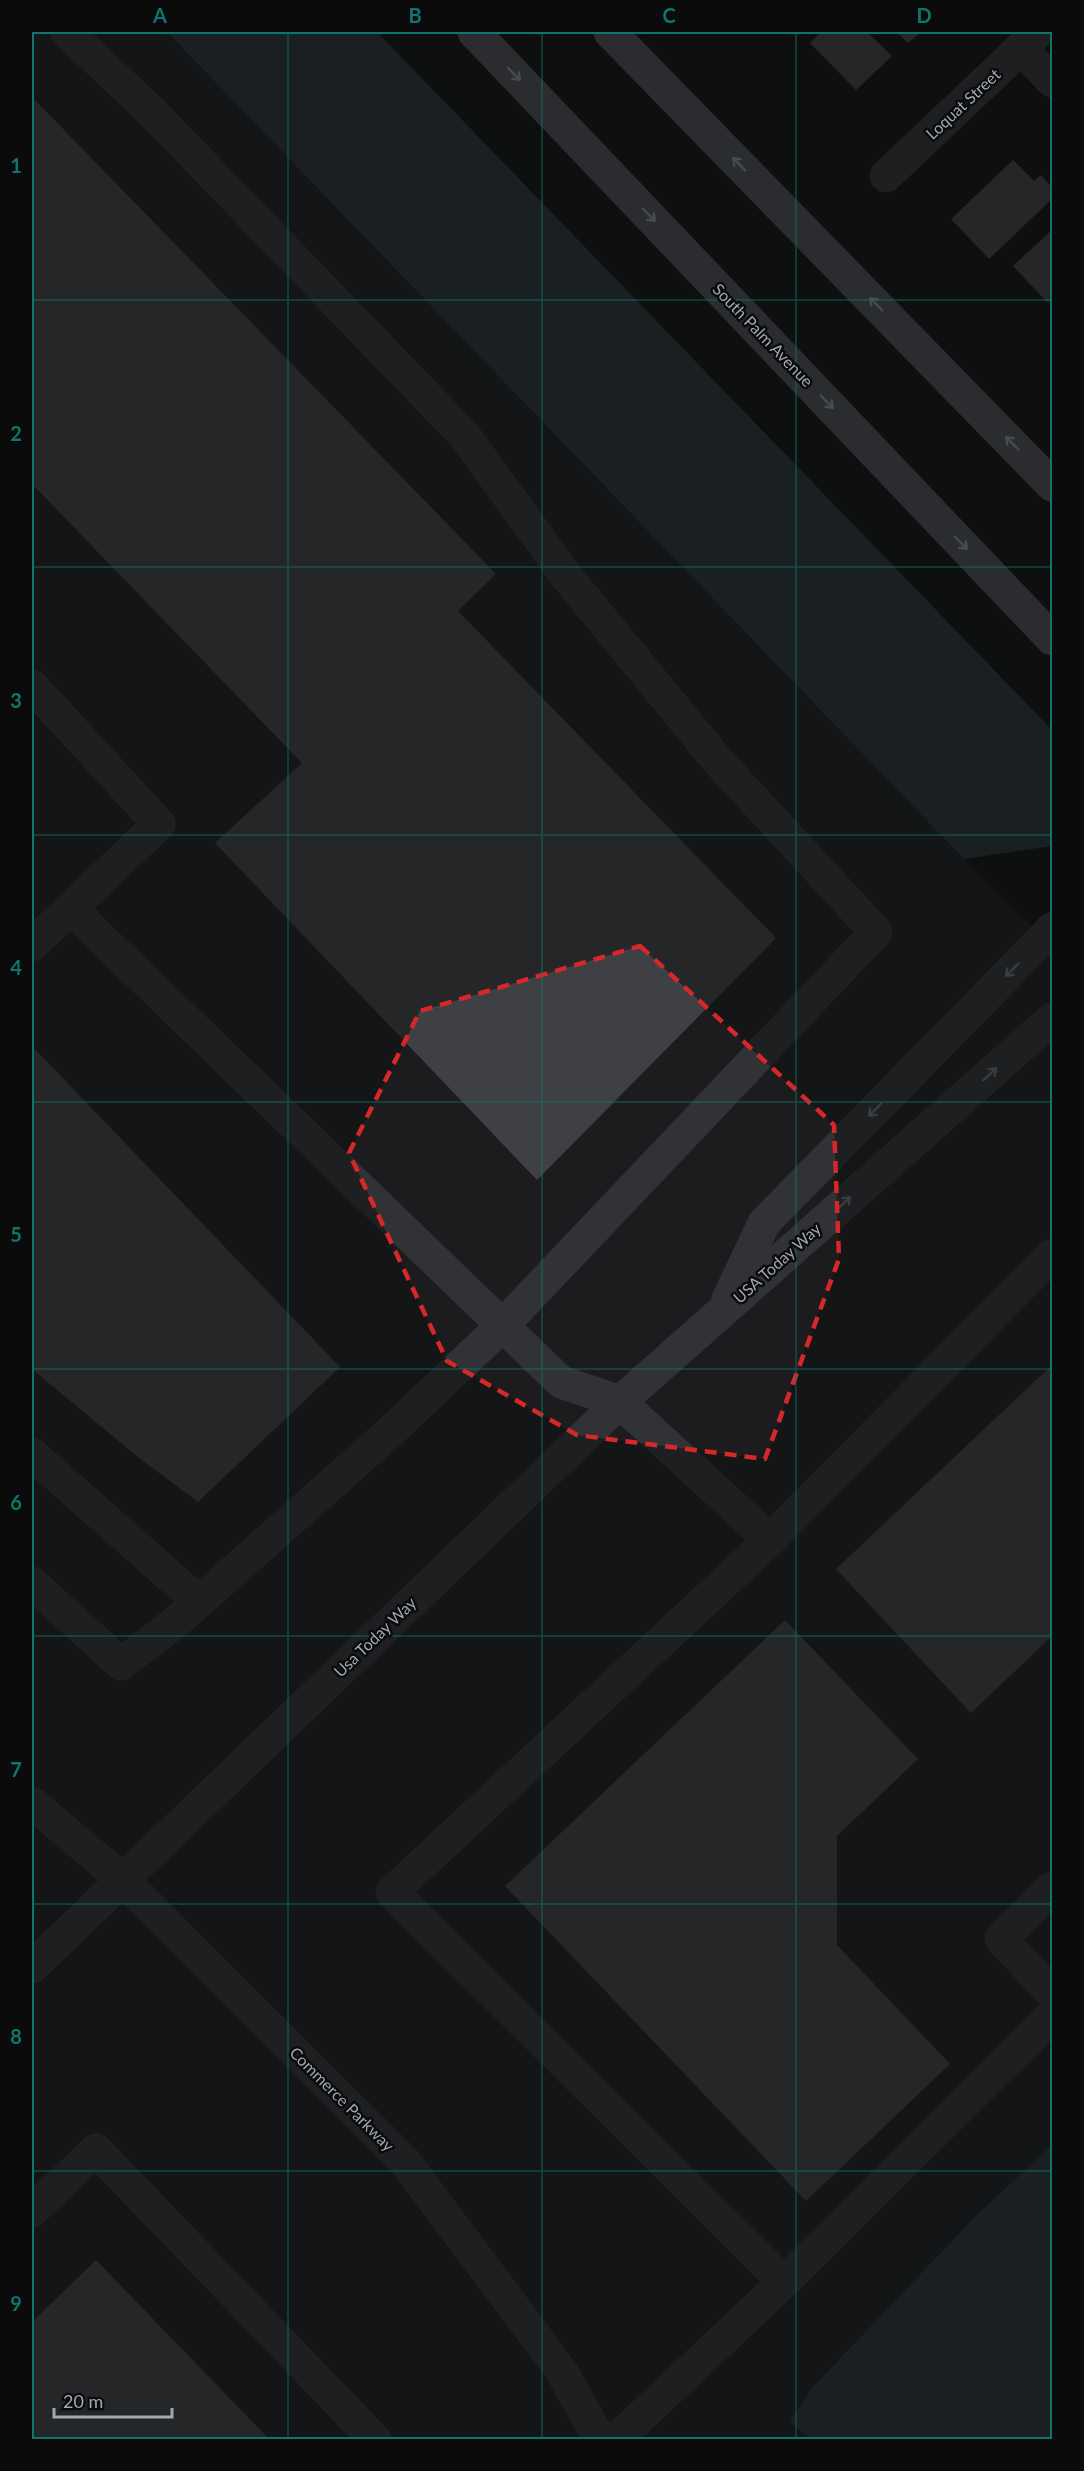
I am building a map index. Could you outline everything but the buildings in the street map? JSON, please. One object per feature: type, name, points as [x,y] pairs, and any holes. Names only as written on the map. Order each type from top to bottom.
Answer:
[{"type":"main road","name":"South Palm Avenue","points":[[474,32],[1053,639]]},
{"type":"main road","points":[[610,32],[1053,485]]},
{"type":"street","points":[[32,1583],[121,1664],[199,1602],[389,1434],[502,1326],[876,932],[718,761],[567,577],[464,435],[152,112],[67,32]]},
{"type":"street","points":[[1030,40],[1053,81]]},
{"type":"street","name":"Loquat Street","points":[[886,176],[1030,40]]},
{"type":"street","points":[[32,686],[159,824],[32,945]]},
{"type":"street","points":[[70,908],[561,1382],[620,1402],[770,1540]]},
{"type":"street","name":"USA Today Way","points":[[722,1312],[764,1223],[1053,928]]},
{"type":"street","name":"USA Today Way","points":[[722,1312],[1053,1019]]},
{"type":"street","points":[[783,2282],[392,1892],[770,1540],[1053,1256]]},
{"type":"street","name":"Usa Today Way","points":[[32,1967],[620,1402],[722,1312]]},
{"type":"street","points":[[32,1454],[199,1602]]},
{"type":"street","name":"Commerce Parkway","points":[[32,1803],[123,1880],[406,2163],[562,2373],[600,2439]]},
{"type":"street","points":[[1053,1888],[1001,1939],[1053,1993]]},
{"type":"street","points":[[616,2439],[783,2282],[1053,2016]]},
{"type":"street","points":[[32,2211],[96,2150],[375,2439]]},
{"type":"highlighted area","points":[[640,946],[834,1125],[839,1259],[765,1459],[577,1435],[447,1361],[349,1153],[420,1011]]},
{"type":"shaded area","points":[[32,32],[167,32],[964,859],[1052,947],[1052,2439],[32,2440]]},
{"type":"shaded area","points":[[167,32],[377,32],[1052,730],[1052,846],[964,859]]},
{"type":"shaded area","points":[[1052,2145],[1052,2439],[810,2439],[790,2422],[812,2388],[976,2216]]}]
